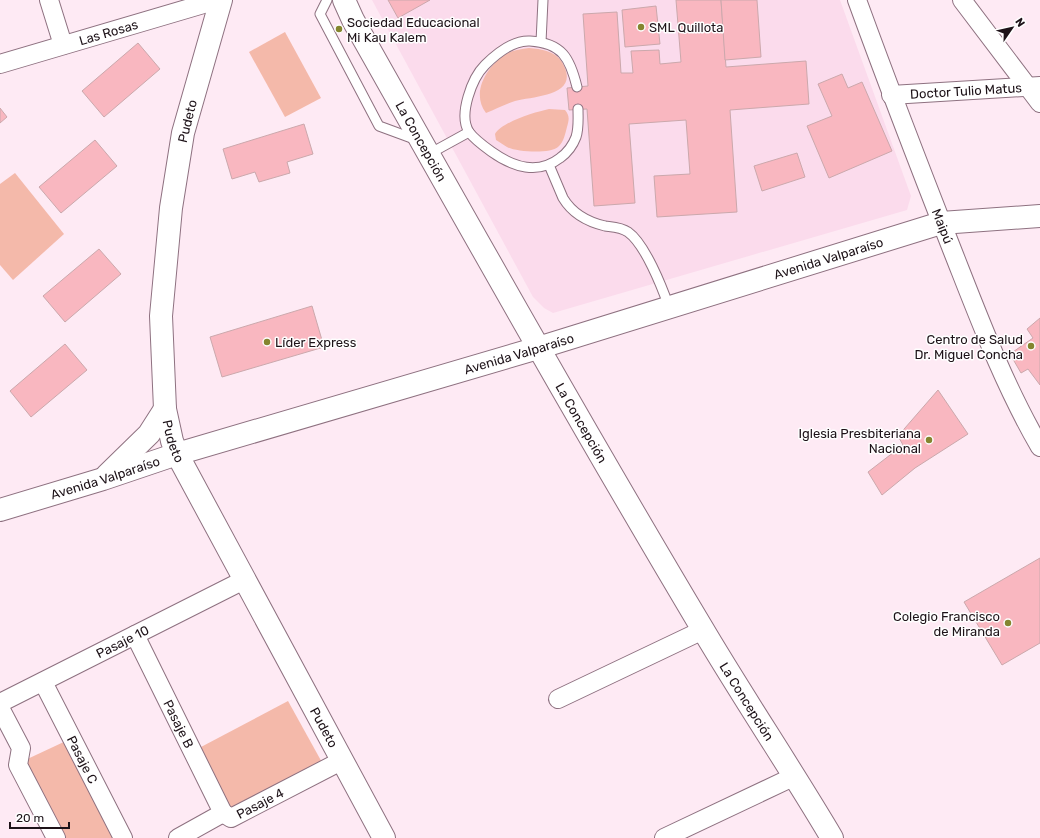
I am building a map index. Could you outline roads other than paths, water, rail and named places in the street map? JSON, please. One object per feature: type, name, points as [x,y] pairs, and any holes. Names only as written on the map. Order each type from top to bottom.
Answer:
[{"type":"main road","name":"Pudeto","points":[[221,0],[183,133],[171,208],[161,316],[165,409],[172,441],[177,454],[384,838]]},
{"type":"main road","name":"La Concepción","points":[[344,0],[353,20],[538,348],[703,630],[795,776],[832,838]]},
{"type":"main road","name":"Avenida Valparaíso","points":[[0,510],[103,479],[177,454],[538,348],[941,223],[1040,216]]},
{"type":"main road","points":[[103,479],[149,434],[165,409]]},
{"type":"street","points":[[49,0],[62,46]]},
{"type":"street","name":"Las Rosas","points":[[0,64],[217,0]]},
{"type":"street","name":"Maipú","points":[[858,0],[892,96],[984,330],[1009,387],[1038,437]]},
{"type":"street","points":[[962,0],[1034,86],[1040,103]]},
{"type":"street","name":"Doctor Tulio Matus","points":[[892,96],[1034,86]]},
{"type":"street","name":"Pasaje 10","points":[[0,703],[244,580]]},
{"type":"street","points":[[558,699],[703,630]]},
{"type":"street","name":"Pasaje B","points":[[135,635],[223,813]]},
{"type":"street","name":"Pasaje C","points":[[43,682],[123,838]]},
{"type":"street","points":[[0,708],[21,748],[18,765],[56,838]]},
{"type":"street","name":"Pasaje 4","points":[[178,838],[223,813],[231,818],[343,760]]},
{"type":"street","points":[[664,838],[795,776]]},
{"type":"lane","points":[[327,0],[320,14],[380,126],[425,148],[469,132]]},
{"type":"lane","points":[[541,42],[543,0]]},
{"type":"lane","points":[[577,87],[573,69],[561,52],[552,46],[541,42],[527,41],[496,54],[482,68],[469,94],[465,110],[466,123],[469,132],[478,141],[503,159],[530,167],[539,168],[549,165],[566,153],[574,141],[578,129],[578,109]]},
{"type":"lane","points":[[549,165],[563,198],[578,215],[604,225],[619,228],[628,232],[636,240],[648,259],[669,307]]},
{"type":"place","name":"SML Quillota","points":[[641,27]]},
{"type":"place","name":"Sociedad Educacional Mi Kau Kalem","points":[[339,29]]},
{"type":"place","name":"Líder Express","points":[[267,342]]},
{"type":"place","name":"Centro de Salud Dr. Miguel Concha","points":[[1031,346]]},
{"type":"place","name":"Iglesia Presbiteriana Nacional","points":[[929,440]]},
{"type":"place","name":"Colegio Francisco de Miranda","points":[[1008,623]]}]
